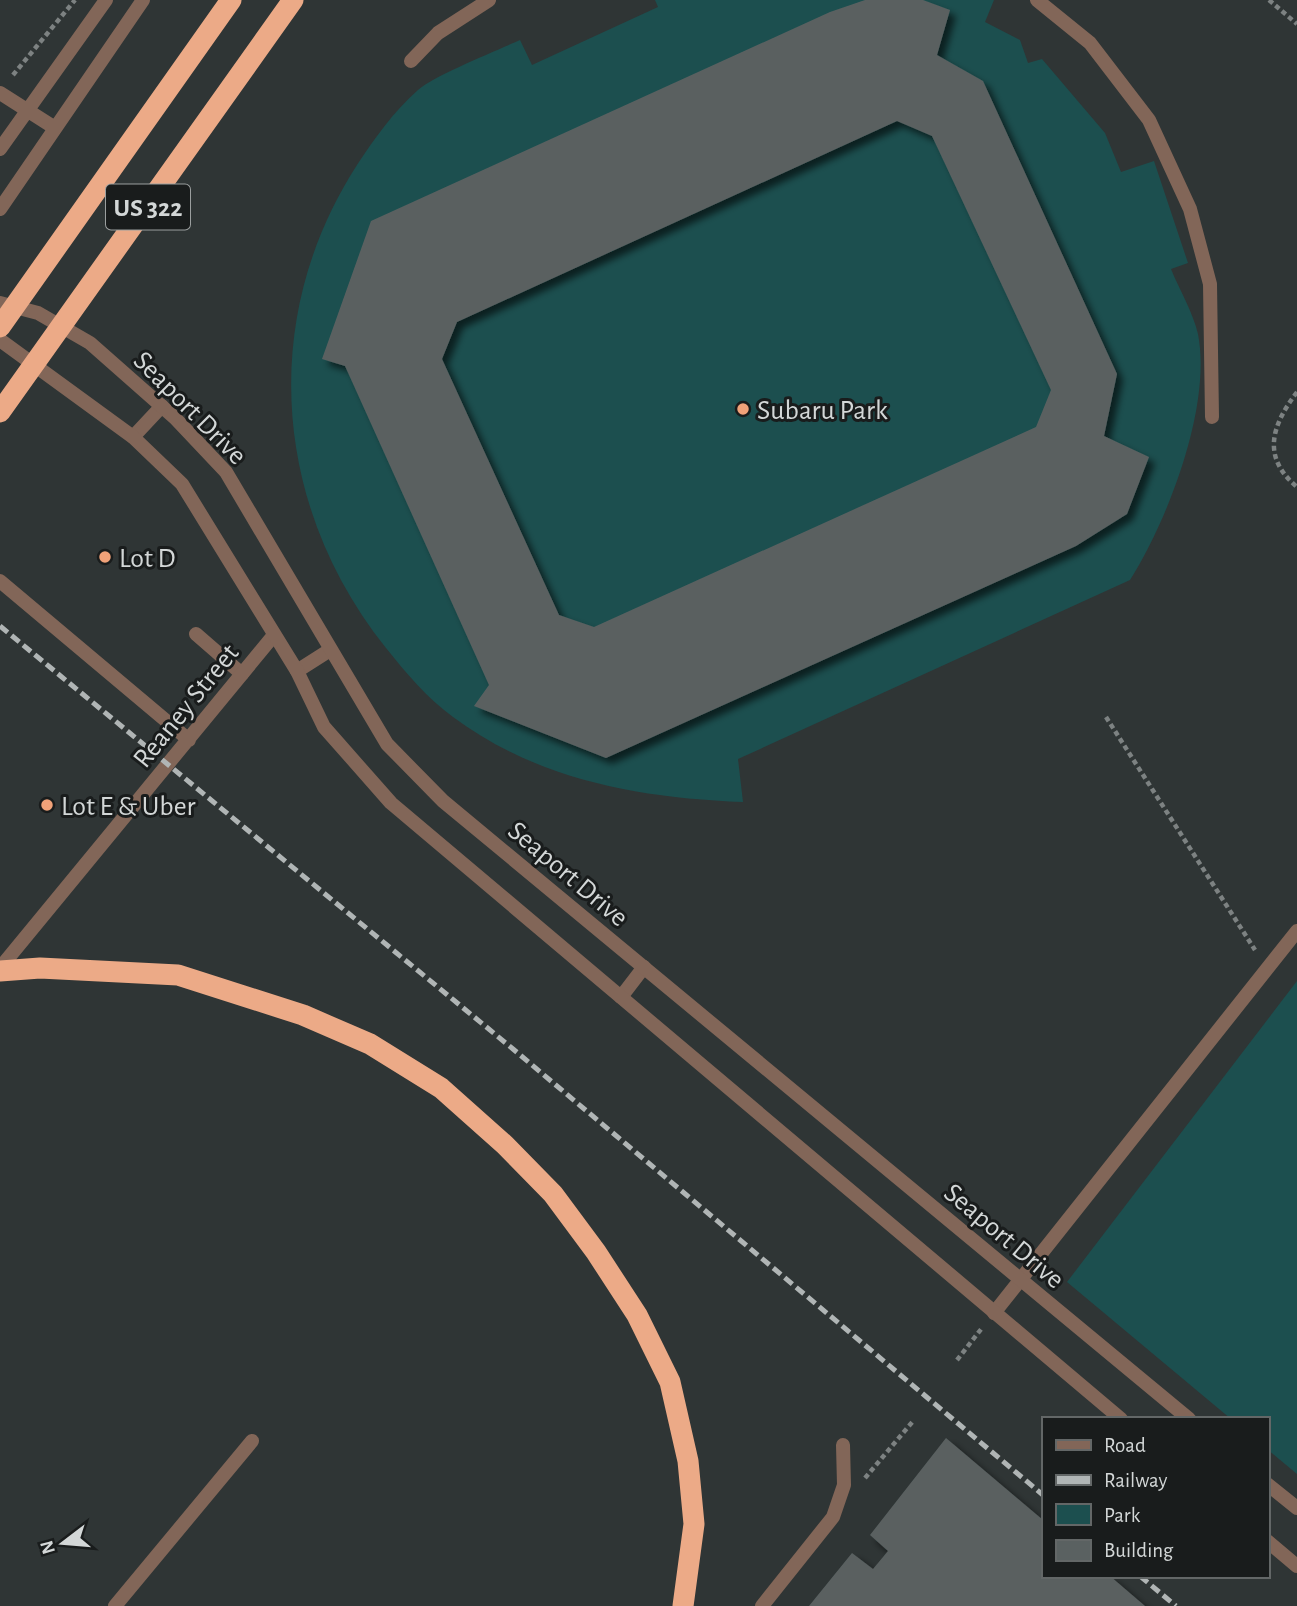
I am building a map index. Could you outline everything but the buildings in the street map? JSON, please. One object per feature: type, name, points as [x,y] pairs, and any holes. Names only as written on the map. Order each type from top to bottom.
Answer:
[{"type":"highway","name":"US 322","points":[[0,327],[231,0]]},
{"type":"highway","name":"US 322","points":[[0,412],[293,0]]},
{"type":"highway","points":[[0,970],[40,968],[178,975],[303,1015],[370,1044],[441,1087],[505,1145],[553,1194],[596,1252],[637,1315],[670,1382],[688,1461],[694,1524],[683,1606]]},
{"type":"street","points":[[0,149],[106,0]]},
{"type":"street","points":[[0,209],[143,0]]},
{"type":"street","points":[[411,61],[438,33],[489,0]]},
{"type":"street","points":[[1037,0],[1090,43],[1149,120],[1190,209],[1210,284],[1212,417]]},
{"type":"street","points":[[4,86],[28,110],[55,128]]},
{"type":"street","name":"Seaport Drive","points":[[0,303],[38,313],[90,343],[162,406],[226,472],[387,744],[443,801],[1187,1417]]},
{"type":"street","points":[[0,340],[133,436],[183,484],[297,671],[324,727],[391,803],[1119,1417]]},
{"type":"street","points":[[133,436],[162,406]]},
{"type":"street","points":[[0,581],[189,740]]},
{"type":"street","points":[[196,634],[242,674]]},
{"type":"street","name":"Reaney Street","points":[[0,970],[274,635]]},
{"type":"street","points":[[297,671],[330,650]]},
{"type":"street","points":[[994,1312],[1297,930]]},
{"type":"street","points":[[621,998],[644,967]]},
{"type":"street","points":[[115,1606],[253,1441]]},
{"type":"street","points":[[762,1606],[833,1517],[844,1485],[843,1445]]},
{"type":"street","points":[[1269,1486],[1297,1508]]},
{"type":"street","points":[[1269,1543],[1297,1566]]},
{"type":"path","points":[[4,86],[75,0]]},
{"type":"path","points":[[1269,0],[1297,24]]},
{"type":"path","points":[[1297,392],[1276,422],[1273,436],[1279,464],[1297,487]]},
{"type":"path","points":[[1106,717],[1267,969]]},
{"type":"path","points":[[957,1360],[994,1312]]},
{"type":"path","points":[[833,1517],[914,1420]]},
{"type":"green space","name":"Subaru Park","points":[[655,0],[994,0],[985,22],[1020,40],[1028,63],[1042,59],[1105,133],[1121,172],[1154,161],[1188,263],[1171,269],[1198,334],[1201,363],[1199,394],[1184,462],[1159,526],[1130,580],[738,759],[743,802],[628,790],[555,771],[486,739],[434,702],[386,648],[348,593],[320,535],[301,474],[292,411],[293,348],[304,285],[325,224],[357,165],[377,135],[401,107],[418,90],[438,77],[520,40],[532,65],[658,7]]},
{"type":"green space","points":[[1297,981],[1297,1474],[1269,1451],[1269,1417],[1229,1417],[1067,1282]]},
{"type":"railway","points":[[0,626],[513,1049],[1042,1494]]},
{"type":"railway","points":[[1142,1578],[1176,1606]]},
{"type":"place","name":"Subaru Park","points":[[743,409]]},
{"type":"place","name":"Lot D","points":[[105,557]]},
{"type":"place","name":"Lot E & Uber","points":[[47,805]]}]
